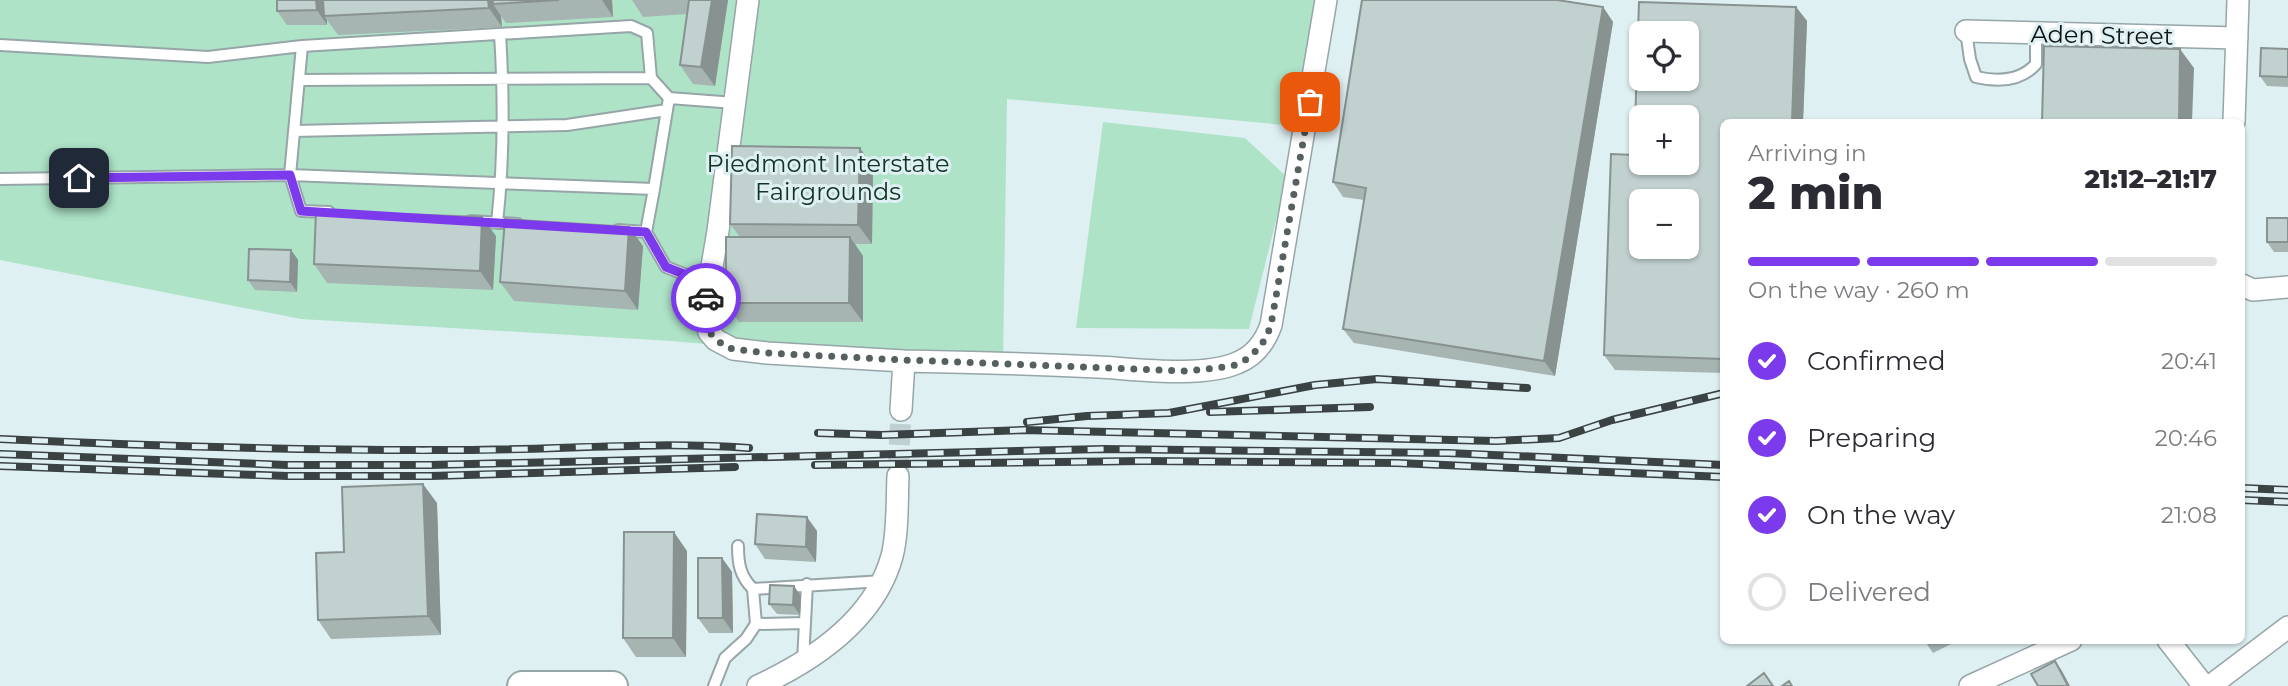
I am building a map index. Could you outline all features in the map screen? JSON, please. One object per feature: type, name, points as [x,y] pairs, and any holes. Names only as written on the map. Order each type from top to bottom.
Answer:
[{"type":"street","points":[[748,0],[718,231],[704,313],[709,332],[724,346],[767,353],[1185,371],[1235,365],[1247,359],[1266,338],[1271,325],[1326,0]]},
{"type":"street","points":[[2234,119],[2238,0]]},
{"type":"street","name":"Aden Street","points":[[1966,31],[2237,38]]},
{"type":"street","points":[[2245,286],[2253,290],[2288,287]]},
{"type":"street","points":[[901,410],[904,360]]},
{"type":"street","points":[[758,686],[783,674],[831,642],[865,610],[883,580],[893,554],[898,476]]},
{"type":"street","points":[[2210,686],[2288,627]]},
{"type":"street","points":[[1970,686],[2062,644]]},
{"type":"street","points":[[2171,644],[2204,686]]},
{"type":"street","points":[[522,686],[613,686]]},
{"type":"lane","points":[[0,45],[208,57],[302,46],[631,26],[647,33],[651,78],[668,104],[646,232],[666,267],[709,284]]},
{"type":"lane","points":[[1966,31],[1976,77],[1992,81],[2028,73],[2036,64],[2036,34]]},
{"type":"lane","points":[[497,223],[502,127],[500,34]]},
{"type":"lane","points":[[302,46],[290,175],[301,211],[340,213]]},
{"type":"lane","points":[[299,80],[651,78]]},
{"type":"lane","points":[[295,131],[567,125],[668,104],[735,103]]},
{"type":"lane","points":[[0,179],[290,175],[654,189]]},
{"type":"lane","points":[[457,220],[524,224]]},
{"type":"lane","points":[[605,229],[646,232]]},
{"type":"lane","points":[[714,686],[725,658],[747,639],[755,624],[754,589],[743,579],[738,546]]},
{"type":"lane","points":[[754,589],[883,580]]},
{"type":"lane","points":[[803,661],[807,584]]},
{"type":"lane","points":[[755,624],[805,623]]},
{"type":"green space","name":"Piedmont Interstate Fairgrounds","points":[[0,0],[1326,0],[1306,127],[1007,99],[1003,363],[904,361],[671,341],[301,319],[0,260]]},
{"type":"green space","points":[[1103,122],[1245,138],[1287,177],[1249,329],[1076,328]]},
{"type":"building","points":[[277,0],[316,0],[317,10],[277,11]]},
{"type":"building","points":[[323,0],[488,0],[489,8],[324,16]]},
{"type":"building","points":[[493,0],[559,0],[493,4]]},
{"type":"building","points":[[689,0],[712,0],[701,67],[680,65]]},
{"type":"building","points":[[1362,0],[1557,0],[1603,7],[1544,361],[1343,329],[1366,188],[1333,182]]},
{"type":"building","points":[[1639,2],[1796,7],[1792,119],[1720,119],[1720,359],[1604,355],[1611,154],[1629,155],[1629,175],[1699,175],[1699,105],[1636,105],[1636,91],[1699,91],[1699,21],[1638,21]]},
{"type":"building","points":[[2044,46],[2180,49],[2179,119],[2042,119]]},
{"type":"building","points":[[2261,48],[2288,49],[2288,77],[2260,76]]},
{"type":"building","points":[[732,146],[860,148],[858,225],[730,224]]},
{"type":"building","points":[[316,211],[482,217],[480,271],[314,264]]},
{"type":"building","points":[[2267,218],[2288,218],[2288,242],[2267,242]]},
{"type":"building","points":[[505,219],[629,227],[625,291],[500,282]]},
{"type":"building","points":[[726,237],[850,237],[849,303],[726,303]]},
{"type":"building","points":[[249,249],[291,250],[290,282],[248,280]]},
{"type":"building","points":[[423,484],[428,616],[318,620],[316,553],[344,552],[342,487]]},
{"type":"building","points":[[757,514],[807,517],[806,547],[755,544]]},
{"type":"building","points":[[624,532],[674,532],[673,638],[623,638]]},
{"type":"building","points":[[698,558],[722,558],[723,618],[698,618]]},
{"type":"building","points":[[770,585],[794,586],[793,605],[769,604]]},
{"type":"building","points":[[2055,661],[2068,686],[2038,686],[2031,674]]},
{"type":"building","points":[[1764,673],[1773,686],[1747,686]]},
{"type":"tunnel","points":[[898,476],[901,410]]},
{"type":"railway","points":[[1027,422],[1087,416],[1169,413],[1315,385],[1377,379],[1527,388]]},
{"type":"railway","points":[[818,433],[882,435],[1023,430],[1496,441],[1559,438],[1612,420],[1720,394]]},
{"type":"railway","points":[[1210,412],[1370,407]]},
{"type":"railway","points":[[0,439],[346,450],[498,450],[677,445],[749,448]]},
{"type":"railway","points":[[0,454],[287,465],[431,465],[1104,449],[1448,453],[1720,465]]},
{"type":"railway","points":[[815,465],[1145,461],[1397,463],[1720,477]]},
{"type":"railway","points":[[0,466],[287,476],[431,476],[735,467]]},
{"type":"railway","points":[[2245,488],[2288,490]]},
{"type":"railway","points":[[2245,500],[2288,502]]},
{"type":"way so far","points":[[706,298],[704,313],[709,332],[724,346],[733,349],[904,360],[1185,371],[1235,365],[1258,349],[1271,325],[1310,102]]},
{"type":"route","points":[[79,178],[290,175],[301,211],[646,232],[666,267],[709,284],[706,298]]}]
